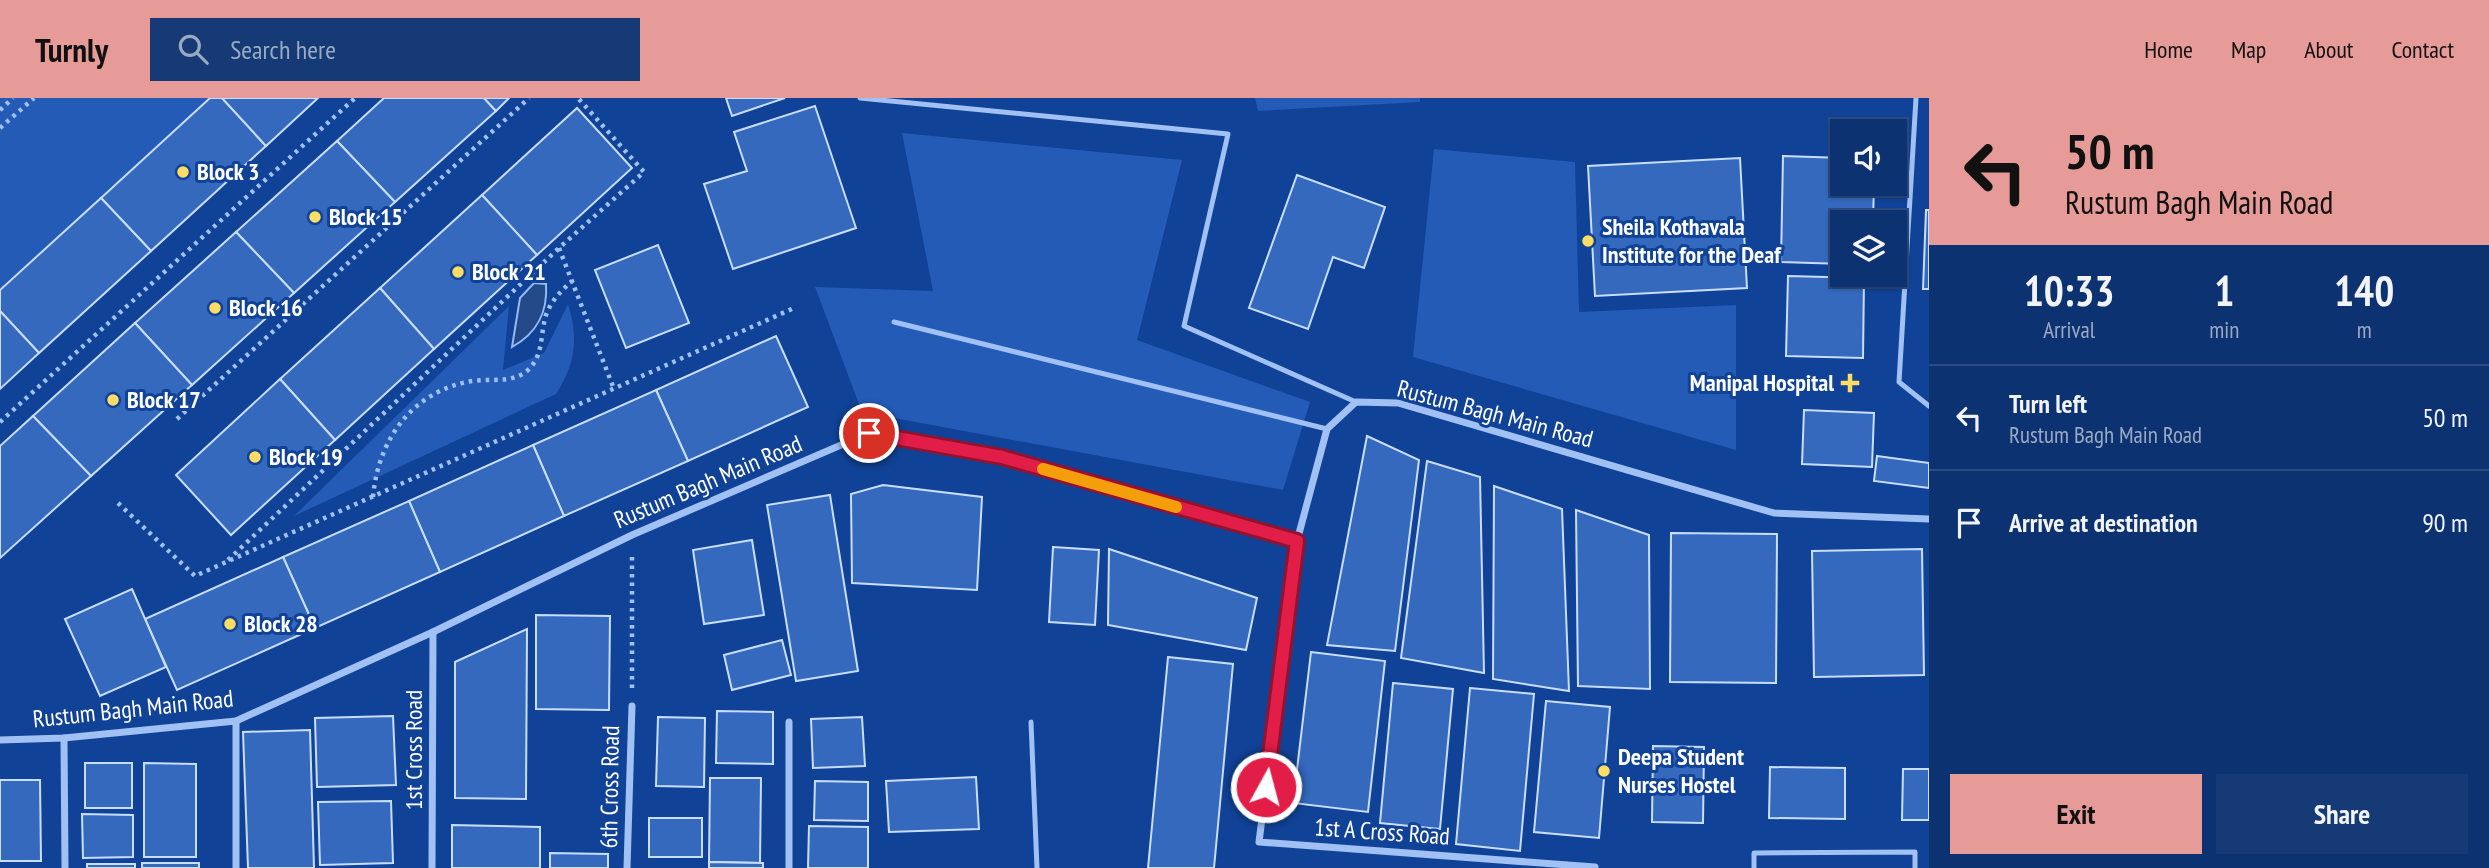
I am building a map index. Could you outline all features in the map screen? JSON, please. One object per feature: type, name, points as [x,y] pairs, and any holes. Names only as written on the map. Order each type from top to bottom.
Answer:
[{"type":"street","points":[[1297,541],[1327,429],[1356,402]]},
{"type":"street","name":"Rustum Bagh Main Road","points":[[1356,402],[1398,403],[1774,513],[1929,519]]},
{"type":"street","name":"Rustum Bagh Main Road","points":[[0,740],[64,738],[236,721],[433,632],[632,535],[869,433],[1002,457],[1297,541]]},
{"type":"street","name":"1st A Cross Road","points":[[1297,541],[1259,842],[1595,867]]},
{"type":"street","name":"1st Cross Road","points":[[432,868],[433,632]]},
{"type":"street","name":"6th Cross Road","points":[[628,868],[632,706]]},
{"type":"street","points":[[236,721],[236,868]]},
{"type":"street","points":[[789,722],[789,868]]},
{"type":"street","points":[[64,738],[65,868]]},
{"type":"lane","points":[[860,98],[1228,134],[1184,326],[1356,402]]},
{"type":"lane","points":[[1916,98],[1899,382],[1929,406]]},
{"type":"lane","points":[[894,322],[1327,429]]},
{"type":"lane","points":[[1031,722],[1037,868]]},
{"type":"lane","points":[[1754,868],[1754,853],[1914,852],[1915,868]]},
{"type":"path","points":[[0,110],[13,98]]},
{"type":"path","points":[[0,128],[34,98]]},
{"type":"path","points":[[0,422],[355,98]]},
{"type":"path","points":[[177,419],[529,98]]},
{"type":"path","points":[[225,563],[559,248],[644,172],[579,98]]},
{"type":"path","points":[[559,248],[614,389]]},
{"type":"path","points":[[373,497],[375,473],[383,450],[410,411],[451,386],[474,381],[509,380],[528,369],[540,351],[547,313],[572,281]]},
{"type":"path","points":[[118,503],[195,576],[794,309]]},
{"type":"path","points":[[632,535],[632,706]]},
{"type":"shaded area","points":[[0,98],[210,98],[0,290]]},
{"type":"shaded area","points":[[1255,98],[1420,98],[1420,102],[1258,111]]},
{"type":"shaded area","points":[[902,133],[1182,160],[1137,340],[1310,402],[1283,490],[862,412],[815,287],[933,291]]},
{"type":"shaded area","points":[[1434,149],[1575,162],[1579,312],[1736,305],[1736,450],[1413,357]]},
{"type":"shaded area","points":[[534,283],[546,284],[543,313],[534,329],[512,347],[520,298]]},
{"type":"shaded area","points":[[568,304],[573,328],[573,351],[571,362],[556,394],[294,516],[509,306],[503,370],[544,353]]},
{"type":"building","name":"Block 3","points":[[210,98],[222,98],[266,146],[151,251],[101,198]]},
{"type":"building","points":[[222,98],[318,98],[266,146]]},
{"type":"building","points":[[384,98],[484,98],[496,111],[395,202],[337,141]]},
{"type":"building","points":[[484,98],[509,98],[496,111]]},
{"type":"building","points":[[726,98],[785,98],[732,116]]},
{"type":"building","points":[[815,106],[856,228],[733,269],[704,184],[747,171],[734,132]]},
{"type":"building","points":[[577,108],[632,168],[537,255],[482,195]]},
{"type":"building","name":"Block 15","points":[[337,141],[395,202],[294,293],[236,232]]},
{"type":"building","points":[[1783,156],[1830,158],[1830,196],[1874,196],[1873,210],[1830,210],[1830,264],[1781,262]]},
{"type":"building","points":[[1740,158],[1747,288],[1595,296],[1588,166]]},
{"type":"building","points":[[1297,175],[1385,207],[1364,268],[1333,257],[1308,329],[1249,308]]},
{"type":"building","name":"Block 21","points":[[482,195],[537,255],[434,349],[380,288]]},
{"type":"building","points":[[101,198],[151,251],[39,353],[0,311],[0,290]]},
{"type":"building","points":[[1926,210],[1929,210],[1929,289],[1923,289]]},
{"type":"building","name":"Block 16","points":[[236,232],[294,293],[192,385],[135,323]]},
{"type":"building","points":[[658,245],[689,323],[626,348],[595,270]]},
{"type":"building","points":[[1788,276],[1830,277],[1830,287],[1864,287],[1863,358],[1786,356]]},
{"type":"building","points":[[380,288],[434,349],[335,440],[280,379]]},
{"type":"building","points":[[0,311],[39,353],[0,389]]},
{"type":"building","name":"Block 17","points":[[135,323],[192,385],[91,476],[33,416]]},
{"type":"building","points":[[776,336],[808,407],[688,461],[656,390]]},
{"type":"building","name":"Block 19","points":[[280,379],[335,440],[231,535],[176,475]]},
{"type":"building","points":[[656,390],[688,461],[564,516],[533,445]]},
{"type":"building","points":[[1804,410],[1874,413],[1872,467],[1802,464]]},
{"type":"building","points":[[33,416],[91,476],[0,558],[0,446]]},
{"type":"building","points":[[1367,436],[1419,460],[1395,651],[1327,645]]},
{"type":"building","points":[[533,445],[564,516],[440,572],[409,501]]},
{"type":"building","points":[[1877,456],[1929,463],[1929,488],[1874,481]]},
{"type":"building","points":[[1427,461],[1480,477],[1484,673],[1401,658]]},
{"type":"building","points":[[883,485],[982,497],[977,590],[852,583],[851,494]]},
{"type":"building","points":[[1494,486],[1562,509],[1569,691],[1493,679]]},
{"type":"building","points":[[830,495],[858,671],[796,681],[767,505]]},
{"type":"building","points":[[409,501],[440,572],[315,628],[283,557]]},
{"type":"building","points":[[1576,510],[1649,535],[1650,689],[1578,686]]},
{"type":"building","points":[[1671,533],[1777,534],[1776,683],[1670,682]]},
{"type":"building","points":[[752,540],[764,615],[704,624],[693,550]]},
{"type":"building","points":[[1053,547],[1099,550],[1095,625],[1049,622]]},
{"type":"building","points":[[1109,549],[1257,598],[1246,650],[1108,625]]},
{"type":"building","points":[[1922,549],[1924,675],[1814,677],[1812,551]]},
{"type":"building","name":"Block 28","points":[[283,557],[315,628],[177,690],[145,619]]},
{"type":"building","points":[[132,589],[166,667],[100,696],[65,619]]},
{"type":"building","points":[[536,615],[610,616],[609,710],[536,709]]},
{"type":"building","points":[[527,629],[526,799],[455,798],[455,662]]},
{"type":"building","points":[[782,640],[791,675],[732,690],[724,655]]},
{"type":"building","points":[[1311,652],[1385,661],[1368,812],[1293,803]]},
{"type":"building","points":[[1168,657],[1233,664],[1214,868],[1148,868]]},
{"type":"building","points":[[1393,683],[1453,689],[1440,829],[1380,823]]},
{"type":"building","points":[[1470,688],[1534,694],[1520,851],[1456,844]]},
{"type":"building","points":[[1546,701],[1610,707],[1599,838],[1534,832]]},
{"type":"building","points":[[717,711],[773,712],[773,764],[716,763]]},
{"type":"building","points":[[393,716],[396,785],[317,787],[315,718]]},
{"type":"building","points":[[658,717],[705,718],[704,787],[656,786]]},
{"type":"building","points":[[862,717],[865,766],[813,768],[811,719]]},
{"type":"building","points":[[310,730],[314,868],[248,868],[243,732]]},
{"type":"building","points":[[1653,746],[1704,747],[1703,823],[1652,822]]},
{"type":"building","points":[[85,763],[132,763],[132,808],[85,808]]},
{"type":"building","points":[[144,763],[196,764],[196,857],[144,857]]},
{"type":"building","points":[[1770,767],[1845,768],[1845,819],[1769,818]]},
{"type":"building","points":[[1903,769],[1929,769],[1929,820],[1902,820]]},
{"type":"building","points":[[976,777],[979,829],[889,832],[886,781]]},
{"type":"building","points":[[710,778],[761,778],[760,863],[709,862]]},
{"type":"building","points":[[0,780],[40,780],[41,861],[0,861]]},
{"type":"building","points":[[815,781],[868,782],[868,821],[814,820]]},
{"type":"building","points":[[391,801],[393,863],[320,865],[318,802]]},
{"type":"building","points":[[82,814],[133,815],[133,857],[83,858]]},
{"type":"building","points":[[649,818],[702,818],[702,857],[649,857]]},
{"type":"building","points":[[452,825],[540,827],[540,868],[452,868]]},
{"type":"building","points":[[809,826],[868,827],[868,868],[808,868]]},
{"type":"building","points":[[550,853],[608,854],[608,868],[550,868]]},
{"type":"building","points":[[709,862],[763,863],[763,868],[709,868]]},
{"type":"building","points":[[142,863],[199,863],[199,868],[142,868]]},
{"type":"building","points":[[87,864],[135,864],[135,868],[87,868]]},
{"type":"slow traffic","points":[[1043,469],[1176,507]]},
{"type":"place","name":"Block 3","points":[[183,172]]},
{"type":"place","name":"Block 15","points":[[315,217]]},
{"type":"place","name":"Sheila Kothavala Institute for the Deaf","points":[[1588,241]]},
{"type":"place","name":"Block 21","points":[[458,272]]},
{"type":"place","name":"Block 16","points":[[215,308]]},
{"type":"place","name":"Manipal Hospital","points":[[1850,383]]},
{"type":"place","name":"Block 17","points":[[113,400]]},
{"type":"place","name":"Block 19","points":[[255,457]]},
{"type":"place","name":"Block 28","points":[[230,624]]},
{"type":"place","name":"Deepa Student Nurses Hostel","points":[[1604,771]]},
{"type":"route","points":[[869,433],[1002,457],[1297,541],[1266,787]]}]
